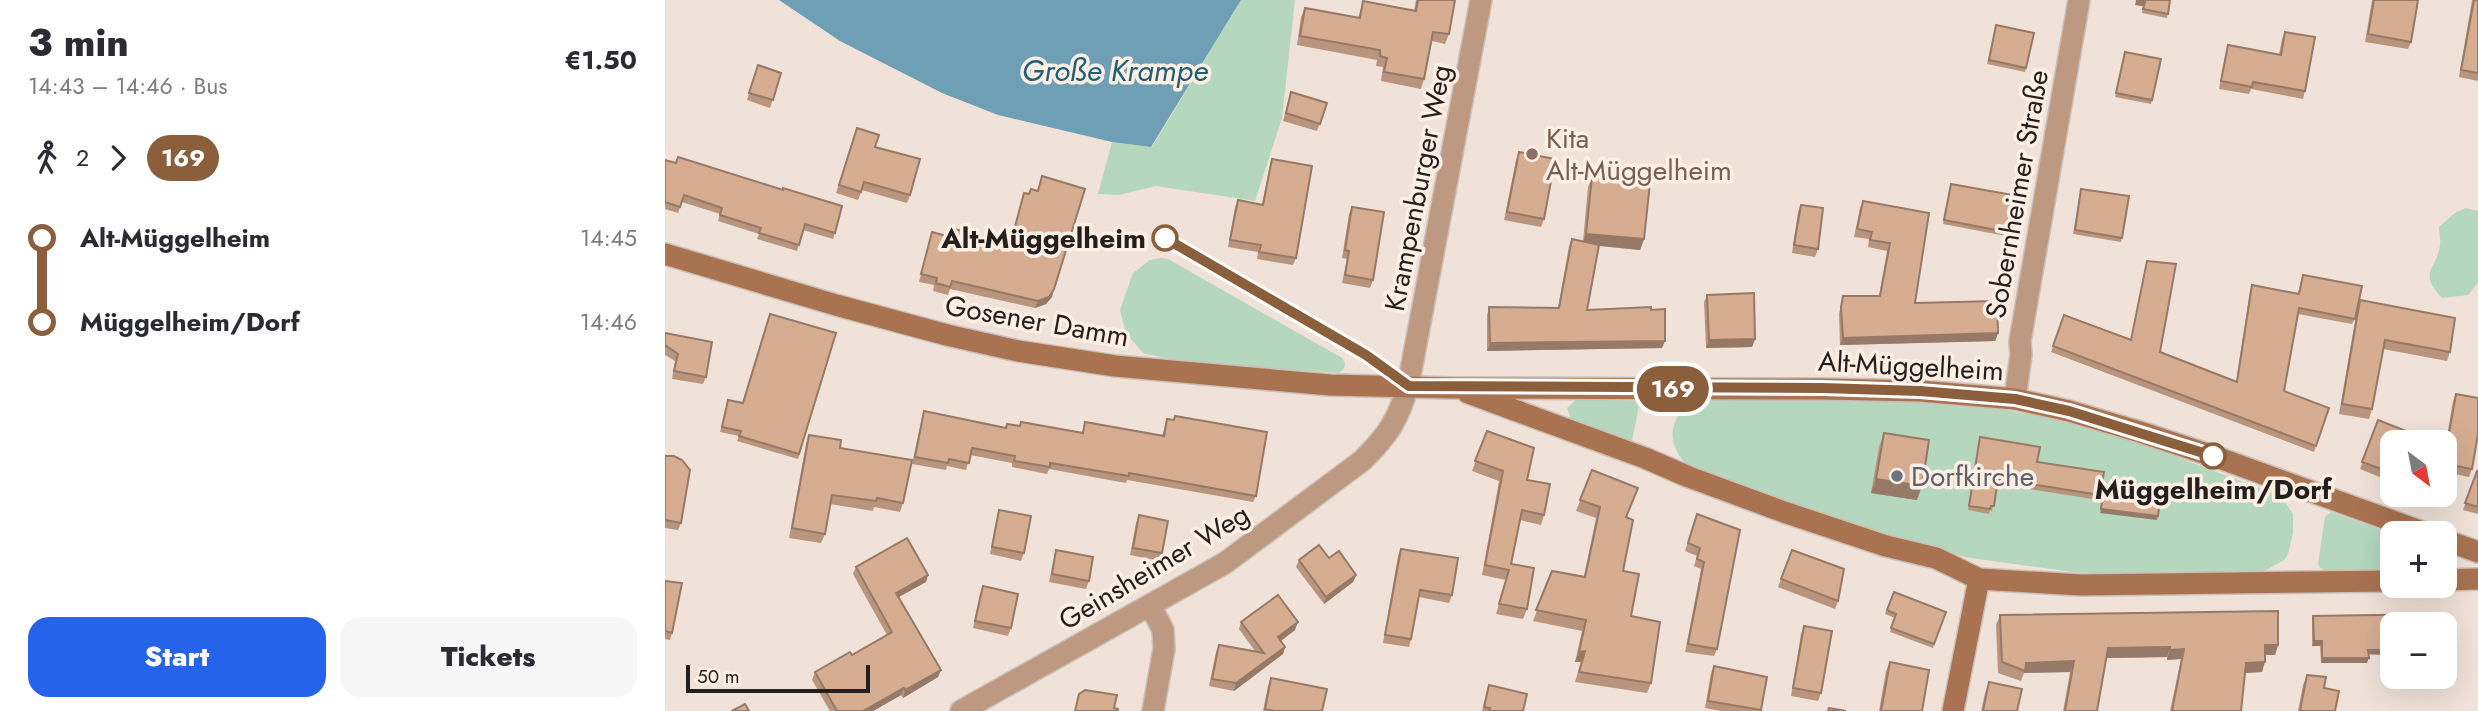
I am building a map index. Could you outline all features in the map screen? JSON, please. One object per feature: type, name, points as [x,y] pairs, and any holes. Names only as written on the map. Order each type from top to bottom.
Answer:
[{"type":"main road","name":"Gosener Damm","points":[[665,254],[836,305],[1018,351],[1115,366],[1229,377],[1330,385],[1409,386]]},
{"type":"main road","name":"Alt-Müggelheim","points":[[1409,386],[1822,388],[1920,391],[2015,399],[2069,411],[2140,432],[2392,521]]},
{"type":"main road","name":"Alt-Müggelheim","points":[[1453,388],[1784,512],[1885,546],[1936,558],[1979,579],[2081,585],[2380,581]]},
{"type":"main road","points":[[2457,544],[2478,552]]},
{"type":"main road","points":[[1953,711],[1979,579]]},
{"type":"main road","points":[[2457,580],[2478,579]]},
{"type":"street","name":"Krampenburger Weg","points":[[1409,386],[1481,0]]},
{"type":"street","name":"Sobernheimer Straße","points":[[2015,399],[2021,355],[2020,341],[2079,0]]},
{"type":"street","name":"Geinsheimer Weg","points":[[961,711],[1225,564],[1363,460],[1380,443],[1400,414],[1409,386]]},
{"type":"street","points":[[1151,607],[1163,630],[1164,649],[1153,711]]},
{"type":"green space","points":[[1241,0],[1295,0],[1282,118],[1255,201],[1156,186],[1119,195],[1098,194],[1112,142],[1152,147]]},
{"type":"green space","points":[[2466,208],[2478,211],[2478,283],[2468,295],[2442,298],[2430,276],[2440,245],[2439,227],[2455,213]]},
{"type":"green space","points":[[1168,259],[1342,358],[1344,369],[1339,373],[1182,362],[1143,353],[1126,333],[1120,310],[1133,273],[1150,260]]},
{"type":"green space","points":[[1818,398],[1960,403],[2070,421],[2102,429],[2281,496],[2293,514],[2293,533],[2288,554],[2284,560],[2263,572],[2143,575],[2073,572],[1971,558],[1877,538],[1689,467],[1681,458],[1673,440],[1675,422],[1687,406],[1697,400]]},
{"type":"green space","points":[[1577,399],[1637,401],[1639,406],[1632,441],[1628,443],[1572,422],[1567,408]]},
{"type":"green space","points":[[2331,512],[2380,529],[2380,570],[2320,568],[2318,564],[2325,517]]},
{"type":"water","name":"Große Krampe","points":[[779,0],[1241,0],[1151,147],[1112,142],[998,115],[942,93],[840,41]]},
{"type":"building","points":[[1418,0],[1455,0],[1449,34],[1433,32],[1424,79],[1384,72],[1387,58],[1380,56],[1380,50],[1300,36],[1305,8],[1360,18],[1363,1],[1416,11]]},
{"type":"building","points":[[2137,0],[2170,0],[2168,14],[2143,9],[2145,2]]},
{"type":"building","points":[[2374,0],[2418,0],[2411,42],[2368,34]]},
{"type":"building","points":[[2474,0],[2478,0],[2478,73],[2461,70]]},
{"type":"building","points":[[1996,25],[2034,33],[2026,68],[1989,60]]},
{"type":"building","points":[[2285,32],[2315,37],[2305,91],[2253,82],[2252,87],[2221,81],[2228,45],[2281,55]]},
{"type":"building","points":[[2125,52],[2161,59],[2152,100],[2116,93]]},
{"type":"building","points":[[758,65],[781,73],[773,100],[749,93]]},
{"type":"building","points":[[1291,92],[1327,103],[1320,124],[1286,113]]},
{"type":"building","points":[[857,128],[879,135],[875,147],[920,159],[910,195],[864,182],[861,192],[839,185]]},
{"type":"building","points":[[1519,152],[1555,159],[1544,219],[1507,212]]},
{"type":"building","points":[[678,157],[842,206],[835,233],[805,224],[799,245],[759,233],[761,228],[720,215],[722,208],[684,195],[680,207],[665,202],[665,160],[676,163]]},
{"type":"building","points":[[1272,159],[1312,166],[1296,258],[1259,252],[1261,245],[1230,240],[1238,200],[1263,205]]},
{"type":"building","points":[[1042,176],[1085,189],[1054,289],[1049,297],[1038,301],[952,281],[950,287],[936,283],[937,278],[921,274],[932,232],[947,236],[949,228],[968,232],[966,239],[1009,249],[1024,193],[1029,194],[1031,189],[1038,191]]},
{"type":"building","points":[[1592,177],[1650,183],[1644,239],[1586,234]]},
{"type":"building","points":[[1951,184],[2024,197],[2017,234],[1944,220]]},
{"type":"building","points":[[2081,189],[2129,196],[2122,238],[2075,230]]},
{"type":"building","points":[[1863,201],[1929,213],[1915,303],[1997,301],[1998,333],[1843,338],[1843,296],[1880,296],[1890,243],[1870,240],[1872,232],[1857,229]]},
{"type":"building","points":[[1801,205],[1823,208],[1818,249],[1794,245]]},
{"type":"building","points":[[1352,207],[1384,212],[1373,280],[1345,275],[1349,251],[1345,250]]},
{"type":"building","points":[[1572,239],[1599,245],[1587,310],[1651,307],[1651,310],[1665,309],[1665,341],[1490,343],[1489,307],[1559,308]]},
{"type":"building","points":[[2147,261],[2176,264],[2160,352],[2237,382],[2252,285],[2299,294],[2303,275],[2362,286],[2355,319],[2299,308],[2284,391],[2329,408],[2316,446],[2053,346],[2064,315],[2131,340]]},
{"type":"building","points":[[1754,293],[1755,339],[1709,340],[1707,295]]},
{"type":"building","points":[[2360,300],[2455,318],[2450,352],[2385,340],[2372,409],[2342,404]]},
{"type":"building","points":[[770,314],[836,333],[799,454],[739,436],[741,431],[722,427],[728,400],[743,403]]},
{"type":"building","points":[[665,333],[712,342],[706,377],[674,371],[678,354],[665,345]]},
{"type":"building","points":[[2456,394],[2478,398],[2478,434],[2472,469],[2457,466],[2457,430],[2450,430]]},
{"type":"building","points":[[924,411],[1006,428],[1007,424],[1020,426],[1021,422],[1083,433],[1085,422],[1164,436],[1167,419],[1174,420],[1175,416],[1267,432],[1256,496],[1129,473],[1129,476],[1050,463],[1050,467],[1014,461],[1015,456],[972,448],[969,463],[949,459],[948,463],[915,457]]},
{"type":"building","points":[[2378,420],[2403,430],[2380,430],[2380,469],[2362,462]]},
{"type":"building","points":[[1487,431],[1534,448],[1527,480],[1550,484],[1544,515],[1522,510],[1511,564],[1534,568],[1527,609],[1499,604],[1509,570],[1485,565],[1503,471],[1475,461]]},
{"type":"building","name":"Dorfkirche","points":[[1884,433],[1929,440],[1922,486],[1876,479]]},
{"type":"building","points":[[809,435],[841,440],[840,448],[912,460],[903,503],[832,495],[825,534],[792,528]]},
{"type":"building","points":[[1980,437],[2040,447],[2037,462],[2104,472],[2100,495],[1998,479],[1994,506],[1990,509],[1969,506]]},
{"type":"building","points":[[665,456],[682,460],[690,470],[681,523],[665,520]]},
{"type":"building","points":[[1592,470],[1638,488],[1626,517],[1633,520],[1623,571],[1639,574],[1631,616],[1660,622],[1651,683],[1579,672],[1585,651],[1579,652],[1586,620],[1536,610],[1552,571],[1585,577],[1600,507],[1580,500]]},
{"type":"building","points":[[2478,471],[2478,507],[2465,503]]},
{"type":"building","points":[[2104,486],[2161,492],[2158,516],[2101,509]]},
{"type":"building","points":[[999,510],[1031,516],[1024,553],[992,547]]},
{"type":"building","points":[[1697,514],[1740,530],[1717,649],[1688,644],[1704,562],[1697,559],[1700,548],[1688,543]]},
{"type":"building","points":[[1139,515],[1168,521],[1162,553],[1133,548]]},
{"type":"building","points":[[907,538],[928,575],[896,593],[941,670],[863,711],[837,711],[815,672],[892,632],[856,567]]},
{"type":"building","points":[[1319,545],[1329,558],[1339,551],[1356,575],[1326,597],[1299,560]]},
{"type":"building","points":[[1401,549],[1458,558],[1452,595],[1420,590],[1411,639],[1385,635]]},
{"type":"building","points":[[1056,550],[1093,557],[1089,581],[1052,574]]},
{"type":"building","points":[[1792,550],[1844,569],[1838,601],[1781,579]]},
{"type":"building","points":[[665,581],[682,583],[672,633],[665,631]]},
{"type":"building","points":[[983,586],[1018,594],[1011,628],[975,621]]},
{"type":"building","points":[[1894,592],[1946,612],[1934,644],[1891,628],[1896,614],[1887,610]]},
{"type":"building","points":[[1278,595],[1298,622],[1278,637],[1285,647],[1236,683],[1212,679],[1219,645],[1264,653],[1241,622]]},
{"type":"building","points":[[2278,611],[2278,645],[2265,645],[2265,662],[2246,663],[2241,711],[2172,711],[2184,649],[2108,648],[2097,711],[2065,711],[2074,661],[2026,663],[2025,671],[2002,662],[2000,615]]},
{"type":"building","points":[[2380,615],[2380,650],[2368,650],[2369,658],[2322,658],[2322,641],[2314,641],[2313,616]]},
{"type":"building","points":[[1804,626],[1832,631],[1821,693],[1793,688]]},
{"type":"building","points":[[1890,662],[1929,670],[1922,711],[1881,711]]},
{"type":"building","points":[[1714,666],[1767,677],[1761,710],[1708,701]]},
{"type":"building","points":[[2307,675],[2326,677],[2324,688],[2339,691],[2335,711],[2300,711]]},
{"type":"building","points":[[1271,678],[1327,689],[1322,711],[1265,709]]},
{"type":"building","points":[[1989,682],[2022,689],[2017,711],[1983,711]]},
{"type":"building","points":[[1489,685],[1527,694],[1523,711],[1489,711],[1490,708],[1484,707]]},
{"type":"building","points":[[1085,690],[1117,695],[1114,708],[1118,711],[1075,711],[1079,694]]},
{"type":"building","points":[[745,704],[749,711],[732,711]]},
{"type":"bus line","name":"169","points":[[1165,238],[1366,355],[1409,386],[1822,388],[1920,391],[2015,399],[2069,411],[2213,456]]},
{"type":"place","name":"Kita Alt-Müggelheim","points":[[1532,154]]},
{"type":"place","name":"Alt-Müggelheim","points":[[1165,238]]},
{"type":"place","name":"Müggelheim/Dorf","points":[[2213,456]]},
{"type":"place","name":"Dorfkirche","points":[[1897,476]]}]
